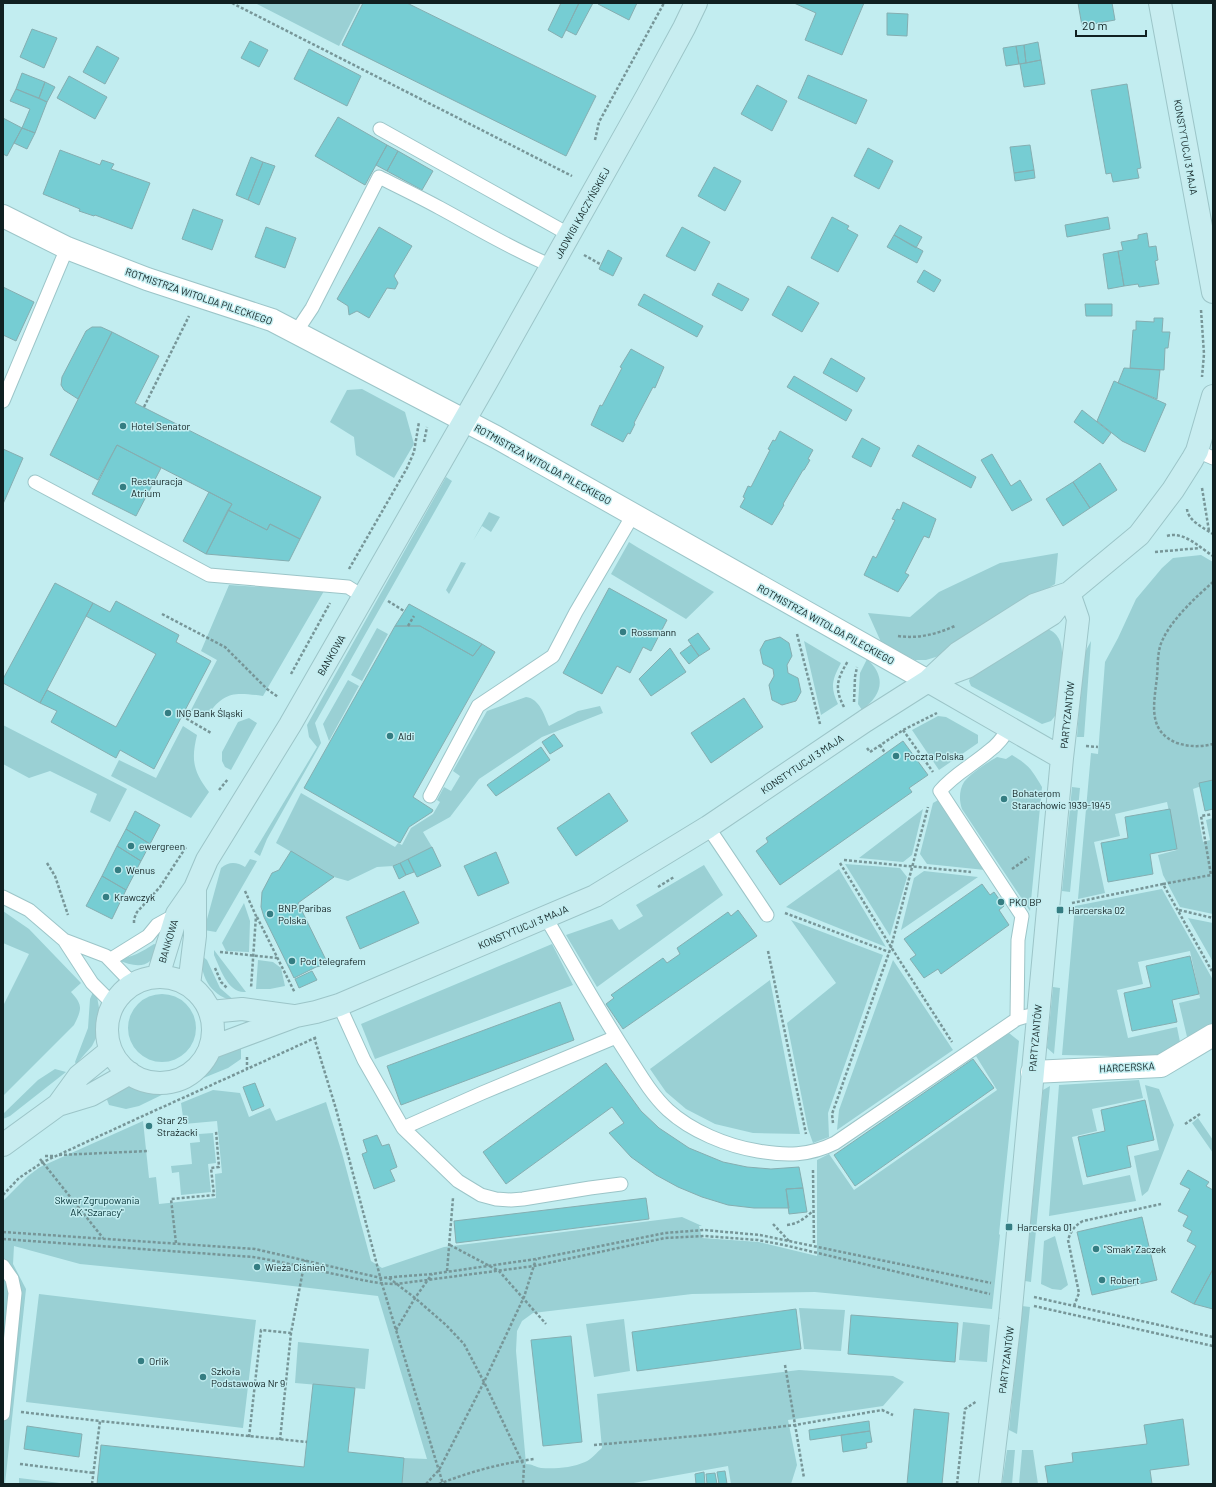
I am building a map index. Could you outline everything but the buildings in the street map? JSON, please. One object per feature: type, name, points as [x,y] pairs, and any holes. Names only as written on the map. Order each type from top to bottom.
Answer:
[{"type":"street","name":"JADWIGI KACZYŃSKIEJ","points":[[464,420],[552,266],[575,244],[696,3]]},
{"type":"street","name":"KONSTYTUCJI 3 MAJA","points":[[1160,3],[1207,299]]},
{"type":"street","name":"ROTMISTRZA WITOLDA PILECKIEGO","points":[[3,216],[67,248],[147,279],[272,320],[296,332],[464,420],[1062,758]]},
{"type":"street","name":"KONSTYTUCJI 3 MAJA","points":[[210,1048],[296,1016],[339,1005],[595,896],[708,827],[865,721],[928,681],[958,653],[1034,605],[1069,593],[1139,535],[1174,490],[1205,455],[1207,390]]},
{"type":"street","name":"BANKOWA","points":[[158,976],[177,914],[195,888],[207,860],[290,725],[364,598],[464,420]]},
{"type":"street","name":"PARTYZANTÓW","points":[[990,1484],[1013,1294],[1032,1072],[1027,1017],[1062,758],[1078,619],[1069,593]]},
{"type":"street","name":"BANKOWA","points":[[189,985],[195,936],[195,888]]},
{"type":"street","points":[[158,976],[174,978],[189,985],[202,997],[210,1012],[213,1030],[210,1048],[203,1062],[191,1073],[177,1080],[160,1083],[144,1080],[130,1073],[119,1063],[111,1050],[107,1035],[108,1019],[114,1004],[122,992],[145,978],[158,976]]},
{"type":"street","name":"KONSTYTUCJI 3 MAJA","points":[[210,1012],[242,1009],[296,1016]]},
{"type":"street","name":"HARCERSKA","points":[[1032,1072],[1161,1066],[1213,1035]]},
{"type":"street","points":[[3,1145],[58,1105],[79,1076],[111,1050]]},
{"type":"street","points":[[58,1105],[91,1095],[130,1073]]},
{"type":"lane","points":[[380,129],[575,244]]},
{"type":"lane","points":[[296,332],[312,308],[379,177],[440,208],[483,233],[552,266]]},
{"type":"lane","points":[[3,401],[67,248]]},
{"type":"lane","points":[[35,482],[209,575],[348,587],[364,598]]},
{"type":"lane","points":[[430,796],[478,706],[553,656],[576,612],[633,515]]},
{"type":"lane","points":[[546,918],[635,1067],[668,1110],[706,1134],[723,1142],[744,1148],[779,1153],[813,1152],[835,1143],[962,1057],[1027,1017],[1018,940],[1022,916],[940,791],[956,775],[990,751],[1003,738],[1010,728]]},
{"type":"lane","points":[[708,827],[767,915]]},
{"type":"lane","points":[[3,897],[29,910],[64,940],[92,983],[114,1004]]},
{"type":"lane","points":[[111,959],[148,936],[157,925],[177,914]]},
{"type":"lane","points":[[64,940],[111,959],[133,984]]},
{"type":"lane","points":[[339,1005],[364,1060],[403,1128],[458,1181],[481,1195],[496,1199],[511,1200],[621,1184]]},
{"type":"lane","points":[[403,1128],[616,1037]]},
{"type":"lane","points":[[3,1266],[12,1279],[15,1293],[9,1304],[3,1414]]},
{"type":"path","points":[[232,3],[572,176]]},
{"type":"path","points":[[575,244],[600,264]]},
{"type":"path","points":[[144,407],[199,296]]},
{"type":"path","points":[[1207,299],[1204,354],[1207,390]]},
{"type":"path","points":[[289,676],[407,468],[414,452],[420,420]]},
{"type":"path","points":[[1200,482],[1209,531]]},
{"type":"path","points":[[1186,507],[1187,513],[1192,520],[1213,534]]},
{"type":"path","points":[[1167,536],[1174,534],[1182,535],[1213,556]]},
{"type":"path","points":[[1152,552],[1200,548]]},
{"type":"path","points":[[1213,582],[1169,628],[1162,641],[1159,652],[1155,699],[1155,716],[1157,726],[1161,733],[1169,739],[1181,744],[1191,746],[1205,746],[1213,744]]},
{"type":"path","points":[[387,601],[404,611]]},
{"type":"path","points":[[162,614],[225,646],[267,689],[278,697]]},
{"type":"path","points":[[408,626],[414,616]]},
{"type":"path","points":[[896,636],[910,638],[932,634],[954,626],[960,622]]},
{"type":"path","points":[[796,630],[821,726]]},
{"type":"path","points":[[856,707],[854,704],[855,677],[860,644]]},
{"type":"path","points":[[845,709],[839,699],[837,686],[839,675],[849,658],[860,644]]},
{"type":"path","points":[[275,702],[282,690]]},
{"type":"path","points":[[865,744],[870,752],[903,730],[934,714],[940,713]]},
{"type":"path","points":[[182,716],[211,733]]},
{"type":"path","points":[[903,730],[908,738]]},
{"type":"path","points":[[880,745],[885,753]]},
{"type":"path","points":[[219,790],[229,778]]},
{"type":"path","points":[[835,1143],[832,1114],[890,952],[929,805]]},
{"type":"path","points":[[1072,903],[1163,884],[1211,876],[1201,816],[1213,814]]},
{"type":"path","points":[[1009,871],[1035,853]]},
{"type":"path","points":[[844,860],[995,874]]},
{"type":"path","points":[[47,863],[55,876],[68,915]]},
{"type":"path","points":[[840,863],[891,947],[962,1057]]},
{"type":"path","points":[[1163,884],[1213,972]]},
{"type":"path","points":[[245,891],[256,916],[296,994],[289,995]]},
{"type":"path","points":[[1178,910],[1213,918]]},
{"type":"path","points":[[783,912],[890,952]]},
{"type":"path","points":[[251,995],[256,916]]},
{"type":"path","points":[[768,951],[804,1131],[813,1152],[814,1245]]},
{"type":"path","points":[[220,952],[277,958]]},
{"type":"path","points":[[214,964],[221,982],[228,989]]},
{"type":"path","points":[[312,1032],[336,1109],[382,1284],[443,1483]]},
{"type":"path","points":[[3,1196],[19,1178],[43,1162],[247,1069]]},
{"type":"path","points":[[1185,1124],[1200,1114]]},
{"type":"path","points":[[176,1244],[171,1199],[214,1195],[211,1168],[219,1167],[216,1131]]},
{"type":"path","points":[[45,1156],[149,1151]]},
{"type":"path","points":[[40,1159],[103,1238]]},
{"type":"path","points":[[448,1271],[451,1205],[458,1181]]},
{"type":"path","points":[[1074,1306],[1079,1293],[1068,1240],[1070,1233],[1075,1226],[1083,1221],[1161,1204]]},
{"type":"path","points":[[787,1225],[799,1222],[813,1211]]},
{"type":"path","points":[[773,1224],[789,1241]]},
{"type":"path","points":[[3,1232],[255,1250],[381,1278],[432,1274],[536,1259],[665,1233],[704,1230],[760,1235],[814,1245],[1013,1294],[1213,1346]]},
{"type":"path","points":[[3,1239],[254,1257],[382,1284],[396,1284],[534,1266],[665,1238],[704,1236],[758,1240],[784,1244],[1013,1294]]},
{"type":"path","points":[[450,1245],[499,1271],[546,1324]]},
{"type":"path","points":[[426,1484],[439,1470],[484,1382],[524,1298],[536,1259]]},
{"type":"path","points":[[280,1440],[291,1333],[305,1260]]},
{"type":"path","points":[[396,1330],[415,1298],[432,1274]]},
{"type":"path","points":[[389,1278],[446,1325],[464,1344],[524,1466],[524,1484]]},
{"type":"path","points":[[1034,1297],[1213,1336]]},
{"type":"path","points":[[249,1437],[261,1330],[291,1333]]},
{"type":"path","points":[[785,1365],[804,1478]]},
{"type":"path","points":[[4,1410],[307,1442]]},
{"type":"path","points":[[594,1446],[795,1425],[882,1410],[894,1414]]},
{"type":"path","points":[[92,1484],[100,1421]]},
{"type":"path","points":[[439,1484],[480,1470],[534,1459]]},
{"type":"path","points":[[20,1464],[94,1473]]},
{"type":"green space","points":[[255,3],[361,3],[339,46]]},
{"type":"green space","points":[[362,389],[405,412],[414,444],[394,478],[356,455],[354,437],[330,422],[347,390]]},
{"type":"green space","points":[[446,477],[452,481],[315,723],[321,743],[267,839],[260,856],[254,852],[317,747],[309,737],[307,725]]},
{"type":"green space","points":[[489,512],[500,517],[491,532],[482,526],[473,541]]},
{"type":"green space","points":[[629,542],[714,592],[686,619],[611,574]]},
{"type":"green space","points":[[1058,553],[1055,584],[939,656],[926,660],[915,660],[881,642],[868,613],[910,617],[939,592],[1000,563]]},
{"type":"green space","points":[[1201,555],[1213,562],[1213,785],[1204,785],[1193,789],[1203,842],[1210,840],[1206,820],[1213,818],[1213,914],[1180,907],[1163,875],[1158,855],[1177,850],[1167,802],[1115,814],[1120,836],[1094,842],[1105,893],[1078,899],[1091,753],[1098,754],[1105,662],[1136,599],[1162,568],[1173,558]]},
{"type":"green space","points":[[461,562],[466,563],[449,594],[446,590]]},
{"type":"green space","points":[[229,585],[324,591],[263,696],[244,694],[230,695],[218,703],[206,718],[191,710],[217,660],[201,651]]},
{"type":"green space","points":[[377,628],[388,634],[362,681],[351,675]]},
{"type":"green space","points":[[1045,628],[1052,631],[1057,636],[1062,649],[1062,656],[1055,716],[1051,721],[1042,724],[971,686],[969,681],[971,675]]},
{"type":"green space","points":[[804,641],[841,663],[833,684],[834,693],[838,704],[821,715]]},
{"type":"green space","points":[[1091,641],[1084,737],[1077,737],[1083,656]]},
{"type":"green space","points":[[867,659],[877,672],[880,686],[874,698],[862,710],[858,704],[860,673]]},
{"type":"green space","points":[[348,680],[359,686],[329,741],[323,724]]},
{"type":"green space","points":[[526,697],[531,698],[538,704],[549,726],[578,711],[600,706],[603,713],[542,737],[479,779],[450,817],[423,832],[432,847],[393,866],[377,867],[348,881],[334,877],[276,843],[301,793],[395,847],[398,843],[402,845],[411,828],[433,814],[440,802],[437,800],[444,787],[451,791],[460,776],[453,771],[487,711]]},
{"type":"green space","points":[[938,716],[946,717],[978,735],[978,743],[939,770],[912,730]]},
{"type":"green space","points":[[249,718],[257,723],[231,770],[225,767],[222,761],[222,752],[238,722]]},
{"type":"green space","points":[[3,725],[127,789],[110,822],[90,812],[97,794],[50,771],[29,778],[3,764]]},
{"type":"green space","points":[[183,726],[197,735],[194,752],[195,765],[200,778],[209,792],[191,818],[111,776],[119,760],[156,778]]},
{"type":"green space","points":[[1012,755],[1030,768],[1042,787],[1030,911],[962,809],[960,803],[960,792],[962,785],[970,775],[997,757],[1006,759]]},
{"type":"green space","points":[[1072,787],[1080,788],[1070,892],[1062,891]]},
{"type":"green space","points":[[940,799],[985,870],[927,864],[920,854],[933,803]]},
{"type":"green space","points":[[923,809],[912,855],[903,862],[859,858]]},
{"type":"green space","points":[[250,859],[257,861],[216,932],[204,930],[221,868],[227,864],[233,863],[245,867]]},
{"type":"green space","points":[[845,864],[900,868],[907,877],[890,936]]},
{"type":"green space","points":[[704,865],[723,895],[597,987],[566,935],[612,919],[619,930],[643,916],[636,905]]},
{"type":"green space","points":[[839,869],[886,947],[786,907]]},
{"type":"green space","points":[[924,871],[978,877],[901,930],[914,878]]},
{"type":"green space","points":[[1162,889],[1213,980],[1213,1026],[1188,1041],[1179,1003],[1200,998],[1190,951],[1138,962],[1143,984],[1117,990],[1128,1038],[1177,1027],[1181,1047],[1163,1057],[1062,1055],[1075,906]]},
{"type":"green space","points":[[244,903],[250,921],[249,952],[226,951],[222,943]]},
{"type":"green space","points":[[3,911],[29,929],[81,983],[71,992],[78,1000],[80,1007],[79,1015],[74,1025],[3,1096],[3,1006],[29,954],[3,943]]},
{"type":"green space","points":[[1188,918],[1213,923],[1213,962]]},
{"type":"green space","points":[[791,920],[883,955],[828,1113],[829,1137],[813,1143],[808,1129],[787,1023],[836,983]]},
{"type":"green space","points":[[154,944],[160,946],[156,954],[148,963],[137,965],[117,960],[137,954]]},
{"type":"green space","points":[[552,944],[573,985],[375,1059],[361,1024]]},
{"type":"green space","points":[[214,950],[246,992],[240,992],[230,985],[219,967],[214,955]]},
{"type":"green space","points":[[201,955],[207,960],[220,988],[236,1002],[220,996],[210,986],[203,972]]},
{"type":"green space","points":[[258,960],[273,962],[281,968],[285,986],[270,989],[256,989]]},
{"type":"green space","points":[[893,960],[953,1050],[837,1130],[839,1110]]},
{"type":"green space","points":[[770,980],[800,1134],[753,1133],[715,1124],[686,1109],[666,1092],[650,1069]]},
{"type":"green space","points":[[1053,987],[1060,988],[1054,1054],[1047,1048]]},
{"type":"green space","points":[[93,992],[97,996],[102,1026],[92,1046],[76,1064],[75,1062],[88,1028],[90,999]]},
{"type":"green space","points":[[162,994],[175,997],[186,1004],[193,1015],[196,1028],[193,1041],[186,1052],[175,1059],[162,1062],[149,1059],[138,1052],[131,1041],[128,1028],[131,1015],[138,1004],[149,997]]},
{"type":"green space","name":"Skwer Zgrupowania AK \"Szaracy\"","points":[[1009,1033],[1019,1041],[992,1309],[815,1292],[692,1294],[533,1313],[522,1321],[517,1331],[516,1351],[526,1464],[541,1468],[563,1468],[574,1466],[589,1460],[602,1448],[597,1394],[799,1370],[893,1376],[904,1382],[883,1406],[788,1420],[797,1465],[791,1484],[731,1484],[728,1466],[628,1484],[402,1484],[404,1458],[427,1459],[378,1296],[232,1279],[80,1264],[14,1246],[13,1264],[26,1289],[5,1484],[3,1484],[3,1201],[28,1176],[40,1167],[143,1121],[149,1178],[156,1177],[159,1204],[216,1198],[215,1174],[222,1173],[217,1121],[184,1124],[181,1103],[213,1090],[240,1093],[249,1117],[270,1108],[276,1121],[326,1102],[342,1153],[371,1261],[382,1268],[444,1247],[682,1217],[702,1226],[699,1226],[702,1238],[759,1242],[817,1256],[817,1160],[829,1154],[854,1190],[997,1090],[976,1056]]},
{"type":"green space","points":[[241,1045],[241,1059],[228,1068],[196,1081],[209,1069],[219,1056]]},
{"type":"green space","points":[[55,1069],[66,1072],[10,1116],[3,1119],[3,1114],[38,1080]]},
{"type":"green space","points":[[1139,1080],[1143,1098],[1092,1109],[1097,1131],[1072,1137],[1083,1185],[1130,1175],[1136,1201],[1049,1216],[1059,1085]]},
{"type":"green space","points":[[1145,1085],[1159,1089],[1174,1125],[1148,1191],[1142,1196],[1134,1156],[1159,1150]]},
{"type":"green space","points":[[1050,1086],[1031,1282],[1025,1281],[1043,1090]]},
{"type":"green space","points":[[129,1087],[174,1089],[139,1106],[126,1109],[109,1105],[106,1097],[120,1089]]},
{"type":"green space","points":[[1198,1118],[1213,1140],[1213,1153],[1192,1123]]},
{"type":"green space","points":[[213,1133],[216,1163],[208,1164],[211,1192],[181,1195],[179,1172],[172,1173],[171,1166],[192,1164],[190,1143],[200,1142],[199,1134]]},
{"type":"green space","points":[[1055,1236],[1068,1285],[1061,1290],[1052,1289],[1041,1284],[1044,1241]]},
{"type":"green space","name":"Orlik","points":[[39,1294],[256,1320],[243,1428],[26,1402]]},
{"type":"green space","points":[[1022,1306],[1030,1307],[1017,1434],[1009,1430]]},
{"type":"green space","points":[[799,1308],[845,1310],[841,1351],[804,1349]]},
{"type":"green space","points":[[624,1319],[630,1371],[594,1377],[586,1324]]},
{"type":"green space","points":[[963,1322],[990,1325],[987,1362],[959,1360]]},
{"type":"green space","points":[[298,1342],[369,1349],[365,1389],[295,1383]]},
{"type":"green space","points":[[1007,1450],[1015,1450],[1012,1484],[1002,1484]]},
{"type":"green space","points":[[1022,1450],[1033,1450],[1038,1484],[1019,1484]]},
{"type":"green space","points":[[19,1478],[68,1484],[19,1484]]},
{"type":"place","name":"Hotel Senator","points":[[123,426]]},
{"type":"place","name":"Restauracja Atrium","points":[[123,487]]},
{"type":"place","name":"Rossmann","points":[[623,632]]},
{"type":"place","name":"ING Bank Śląski","points":[[168,713]]},
{"type":"place","name":"Aldi","points":[[390,736]]},
{"type":"place","name":"Poczta Polska","points":[[896,756]]},
{"type":"place","name":"Bohaterom Starachowic 1939-1945","points":[[1004,799]]},
{"type":"place","name":"ewergreen","points":[[131,846]]},
{"type":"place","name":"Wenus","points":[[118,870]]},
{"type":"place","name":"Krawczyk","points":[[106,897]]},
{"type":"place","name":"PKO BP","points":[[1001,902]]},
{"type":"place","name":"Harcerska 02","points":[[1060,910]]},
{"type":"place","name":"BNP Paribas Polska","points":[[270,914]]},
{"type":"place","name":"Pod telegrafem","points":[[292,961]]},
{"type":"place","name":"Star 25 Strażacki","points":[[149,1126]]},
{"type":"place","name":"Harcerska 01","points":[[1009,1227]]},
{"type":"place","name":"\"Smak\" Zaczek","points":[[1096,1249]]},
{"type":"place","name":"Wieża Ciśnień","points":[[257,1267]]},
{"type":"place","name":"Robert","points":[[1102,1280]]},
{"type":"place","name":"Orlik","points":[[141,1361]]},
{"type":"place","name":"Szkoła Podstawowa Nr 9","points":[[203,1377]]}]
